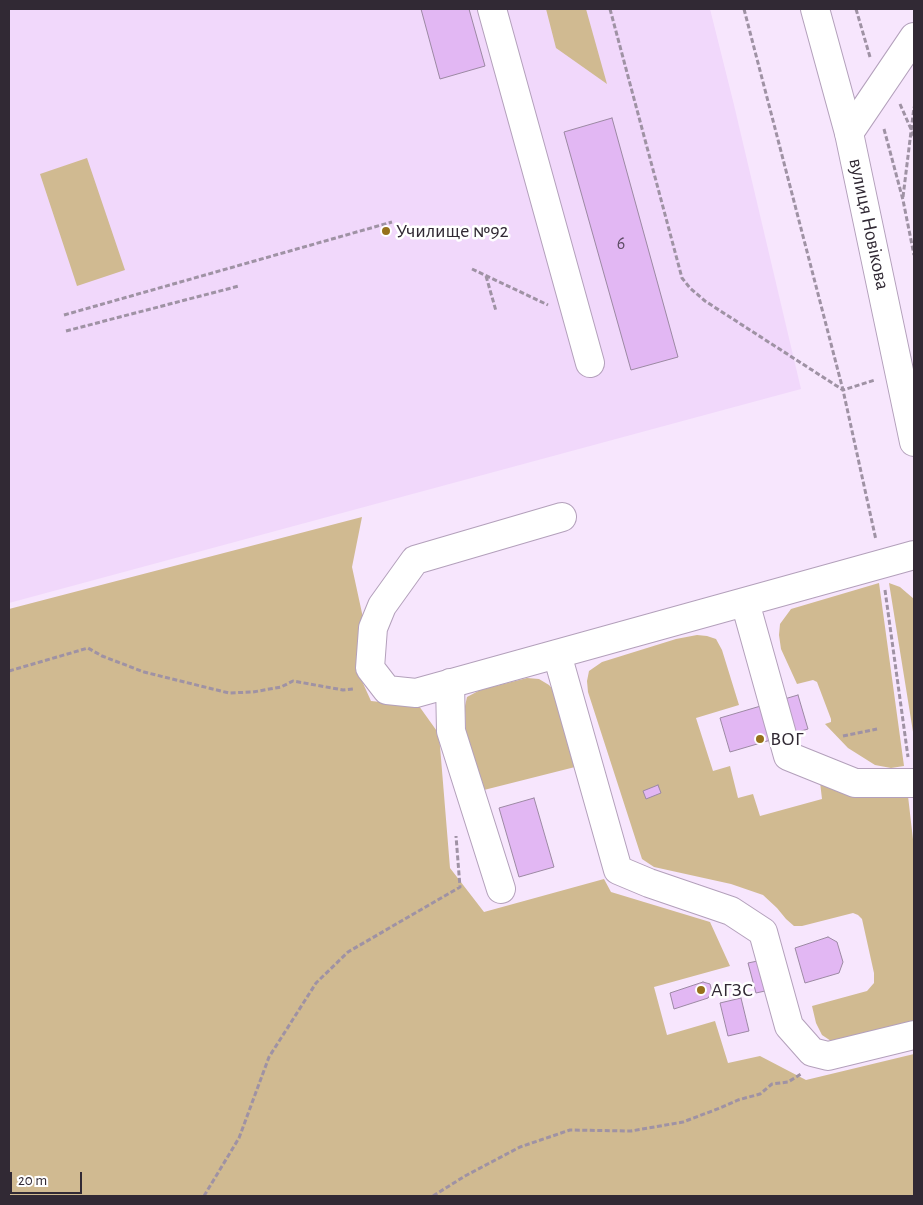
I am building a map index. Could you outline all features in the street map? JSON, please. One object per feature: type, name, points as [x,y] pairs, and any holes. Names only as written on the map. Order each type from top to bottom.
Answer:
[{"type":"main road","points":[[492,9],[590,364]]},
{"type":"main road","name":"вулиця Новікова","points":[[815,9],[849,133],[914,442]]},
{"type":"main road","points":[[849,133],[914,36]]},
{"type":"main road","points":[[562,517],[415,560],[382,606],[373,628],[370,668],[387,690],[416,693],[914,555]]},
{"type":"main road","points":[[745,602],[788,756],[854,783],[913,783]]},
{"type":"main road","points":[[557,654],[618,870],[649,883],[731,911],[763,932],[789,1026],[812,1052],[828,1056],[914,1035]]},
{"type":"main road","points":[[450,683],[451,731],[501,888]]},
{"type":"path","points":[[610,9],[682,278],[705,301],[843,390],[900,374]]},
{"type":"path","points":[[744,9],[843,390],[868,499],[881,565],[913,783]]},
{"type":"path","points":[[856,9],[878,90],[884,133],[903,200],[914,255]]},
{"type":"path","points":[[878,90],[902,105],[914,136]]},
{"type":"path","points":[[903,200],[914,107]]},
{"type":"path","points":[[64,315],[392,222]]},
{"type":"path","points":[[472,269],[578,319]]},
{"type":"path","points":[[486,276],[496,311]]},
{"type":"path","points":[[66,330],[239,286]]},
{"type":"path","points":[[9,671],[88,648],[102,656],[144,672],[229,693],[253,692],[281,687],[293,681],[343,690],[381,682]]},
{"type":"path","points":[[843,736],[877,729]]},
{"type":"path","points":[[204,1196],[239,1138],[269,1057],[316,983],[348,952],[460,887],[455,827]]},
{"type":"path","points":[[433,1196],[465,1176],[520,1147],[570,1130],[631,1131],[683,1122],[738,1100],[760,1094],[772,1084],[788,1082],[828,1056]]},
{"type":"shaded area","name":"Училище №92","points":[[9,9],[710,9],[801,389],[9,603]]},
{"type":"shaded area","points":[[546,9],[586,9],[607,84],[556,48]]},
{"type":"shaded area","points":[[87,158],[125,270],[77,286],[40,174]]},
{"type":"shaded area","points":[[362,517],[352,567],[365,627],[357,670],[371,701],[419,706],[439,734],[450,868],[484,912],[604,879],[611,892],[710,922],[730,966],[654,987],[667,1035],[715,1021],[728,1063],[760,1056],[806,1080],[914,1054],[914,1196],[9,1196],[9,609]]},
{"type":"shaded area","points":[[879,583],[904,766],[891,768],[875,765],[848,748],[825,724],[831,722],[831,719],[817,682],[813,680],[797,684],[781,649],[779,635],[780,624],[791,609]]},
{"type":"shaded area","points":[[889,583],[900,587],[914,599],[914,738]]},
{"type":"shaded area","points":[[697,635],[716,639],[722,650],[739,705],[696,718],[713,771],[730,766],[738,798],[753,794],[760,816],[822,799],[820,782],[908,796],[914,848],[914,1026],[834,1043],[822,1035],[816,1023],[812,1006],[867,991],[874,983],[874,973],[862,919],[858,915],[853,913],[802,926],[794,926],[763,895],[731,884],[654,867],[642,859],[588,692],[587,681],[589,671],[602,662],[676,639]]},
{"type":"shaded area","points":[[527,678],[539,679],[549,685],[564,702],[579,766],[480,791],[466,738],[465,706],[467,697],[480,690]]},
{"type":"building","points":[[421,9],[469,9],[485,66],[440,79]]},
{"type":"building","points":[[612,118],[678,357],[631,370],[564,132]]},
{"type":"building","points":[[798,695],[808,729],[730,752],[720,718]]},
{"type":"building","points":[[658,785],[661,793],[646,799],[643,791]]},
{"type":"building","points":[[534,798],[554,867],[519,877],[499,808]]},
{"type":"building","points":[[828,937],[837,942],[843,962],[839,973],[805,983],[795,948]]},
{"type":"building","points":[[767,959],[774,989],[756,993],[748,963]]},
{"type":"building","points":[[703,982],[710,984],[712,992],[708,998],[674,1009],[670,993]]},
{"type":"building","points":[[741,998],[749,1031],[728,1036],[720,1003]]},
{"type":"place","name":"Училище №92","points":[[386,231]]},
{"type":"place","name":"ВОГ","points":[[760,739]]},
{"type":"place","name":"АГЗС","points":[[701,990]]}]
